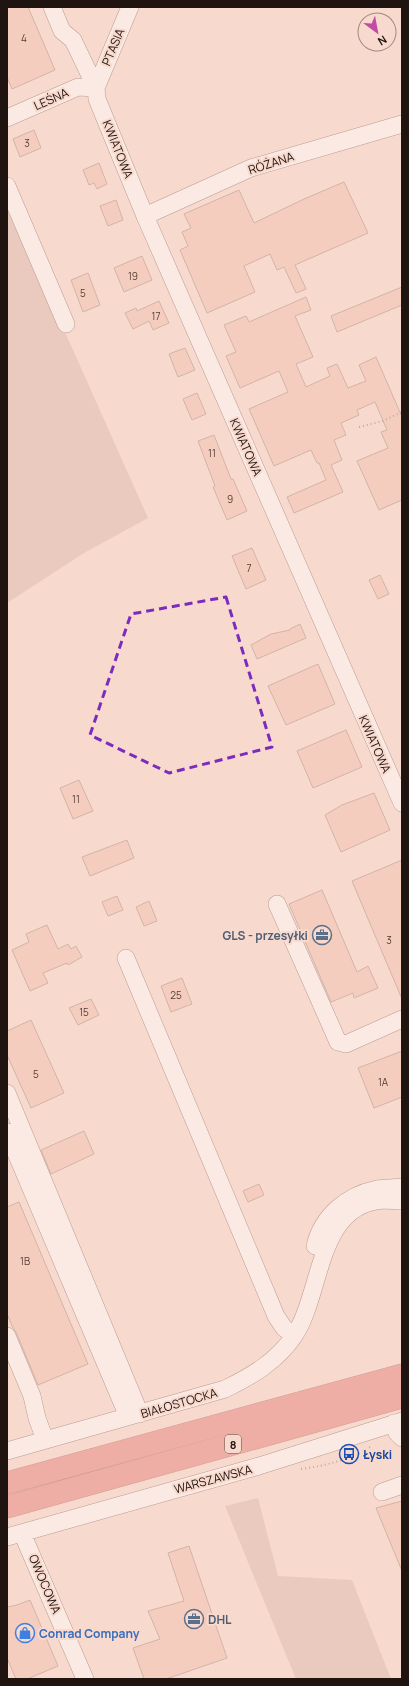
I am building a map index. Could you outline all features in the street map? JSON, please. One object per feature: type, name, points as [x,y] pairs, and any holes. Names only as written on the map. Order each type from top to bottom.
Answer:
[{"type":"highway","name":"8","points":[[7,1483],[402,1375]]},
{"type":"highway","name":"8","points":[[7,1506],[402,1397]]},
{"type":"street","name":"KWIATOWA","points":[[52,7],[62,30],[73,40],[96,88],[97,99],[145,216],[402,803]]},
{"type":"street","name":"PTASIA","points":[[96,88],[130,7]]},
{"type":"street","name":"LEŚNA","points":[[7,118],[78,87],[96,88]]},
{"type":"street","name":"RÓŻANA","points":[[145,216],[250,168],[402,124]]},
{"type":"street","points":[[7,186],[66,324]]},
{"type":"street","points":[[277,904],[338,1042],[346,1044],[402,1019]]},
{"type":"street","points":[[126,958],[276,1316],[284,1328],[294,1335]]},
{"type":"street","points":[[7,1093],[134,1416]]},
{"type":"street","points":[[7,1132],[134,1416]]},
{"type":"street","name":"BIAŁOSTOCKA","points":[[311,1298],[311,1266],[316,1241],[324,1224],[335,1210],[348,1200],[361,1194],[378,1189],[402,1187]]},
{"type":"street","name":"BIAŁOSTOCKA","points":[[7,1451],[225,1389],[247,1378],[269,1363],[283,1350],[294,1335],[306,1313],[325,1247],[332,1233],[340,1223],[349,1214],[360,1207],[374,1202],[384,1200],[402,1201]]},
{"type":"street","points":[[7,1336],[32,1396],[37,1418],[45,1440]]},
{"type":"street","points":[[398,1422],[397,1433],[402,1438]]},
{"type":"street","name":"WARSZAWSKA","points":[[14,1535],[266,1464],[398,1422]]},
{"type":"street","points":[[382,1492],[402,1486]]},
{"type":"street","name":"OWOCOWA","points":[[14,1535],[85,1679]]},
{"type":"path","points":[[359,427],[383,421],[402,412]]},
{"type":"highlighted area","points":[[226,597],[272,747],[169,773],[90,735],[131,614]]},
{"type":"shaded area","points":[[7,202],[148,518],[84,553],[7,603]]},
{"type":"shaded area","points":[[258,1498],[278,1576],[352,1580],[391,1679],[296,1679],[225,1506]]},
{"type":"building","points":[[7,7],[28,7],[55,70],[12,89],[7,77]]},
{"type":"building","points":[[34,130],[41,148],[20,157],[13,139]]},
{"type":"building","points":[[99,163],[107,184],[97,189],[94,183],[89,185],[83,170]]},
{"type":"building","points":[[344,182],[368,233],[295,265],[306,289],[296,293],[284,267],[277,270],[270,254],[244,266],[255,292],[207,313],[180,250],[188,246],[182,232],[191,228],[184,214],[239,190],[254,223]]},
{"type":"building","points":[[116,200],[123,220],[108,226],[100,206]]},
{"type":"building","points":[[142,256],[152,280],[124,292],[114,268]]},
{"type":"building","points":[[88,273],[100,305],[83,312],[71,280]]},
{"type":"building","points":[[402,287],[402,305],[337,332],[331,316]]},
{"type":"building","points":[[306,297],[311,310],[295,316],[313,357],[296,364],[306,387],[330,376],[327,368],[337,364],[348,388],[366,381],[359,365],[376,357],[402,417],[402,500],[379,510],[357,461],[388,448],[381,432],[387,430],[375,402],[357,410],[359,415],[341,423],[346,435],[334,440],[342,460],[331,465],[343,492],[294,513],[287,497],[326,480],[319,463],[317,463],[311,450],[274,466],[249,409],[288,392],[279,371],[240,388],[226,356],[236,352],[224,325],[246,316],[249,322]]},
{"type":"building","points":[[159,301],[169,323],[153,330],[149,321],[133,329],[125,313],[136,308],[137,311]]},
{"type":"building","points":[[185,348],[195,370],[178,377],[169,354]]},
{"type":"building","points":[[197,393],[206,414],[192,420],[183,399]]},
{"type":"building","points":[[214,435],[231,479],[233,479],[247,511],[227,520],[213,487],[215,486],[198,441]]},
{"type":"building","points":[[252,548],[266,580],[246,589],[232,556]]},
{"type":"building","points":[[380,575],[389,594],[378,599],[369,580]]},
{"type":"building","points":[[300,624],[306,638],[257,659],[251,645],[271,634],[290,630]]},
{"type":"building","points":[[318,664],[335,704],[286,725],[268,686]]},
{"type":"building","points":[[346,730],[362,767],[313,788],[297,751]]},
{"type":"building","points":[[79,780],[93,811],[73,819],[60,788]]},
{"type":"building","points":[[374,793],[390,830],[341,852],[325,815],[342,805]]},
{"type":"building","points":[[127,840],[134,858],[90,876],[82,857]]},
{"type":"building","points":[[402,860],[402,999],[352,881]]},
{"type":"building","name":"GLS - przesyłki","points":[[322,890],[357,972],[368,966],[378,988],[354,998],[353,993],[331,1002],[289,904]]},
{"type":"building","points":[[117,896],[123,910],[108,916],[102,902]]},
{"type":"building","points":[[149,901],[157,921],[144,926],[136,907]]},
{"type":"building","points":[[47,925],[58,949],[68,944],[71,949],[76,946],[82,957],[68,965],[67,963],[43,973],[48,983],[30,991],[12,950],[29,942],[26,934]]},
{"type":"building","points":[[182,978],[192,1004],[171,1012],[161,986]]},
{"type":"building","points":[[91,999],[99,1015],[78,1025],[69,1008]]},
{"type":"building","points":[[31,1020],[64,1093],[31,1108],[7,1055],[7,1031]]},
{"type":"building","points":[[402,1051],[402,1097],[374,1108],[358,1068]]},
{"type":"building","points":[[84,1131],[94,1154],[51,1174],[41,1150]]},
{"type":"building","points":[[259,1184],[264,1195],[248,1202],[243,1191]]},
{"type":"building","points":[[19,1202],[88,1364],[38,1385],[7,1314],[7,1207]]},
{"type":"building","points":[[402,1501],[402,1571],[376,1508]]},
{"type":"building","name":"DHL","points":[[189,1546],[227,1658],[166,1679],[144,1679],[133,1648],[160,1639],[148,1611],[184,1601],[168,1553]]},
{"type":"building","name":"Conrad Company","points":[[30,1600],[58,1666],[27,1679],[16,1679],[7,1658],[7,1607]]},
{"type":"place","name":"GLS - przesyłki","points":[[322,935]]},
{"type":"place","name":"Łyski","points":[[349,1454]]},
{"type":"place","name":"DHL","points":[[194,1619]]},
{"type":"place","name":"Conrad Company","points":[[25,1633]]}]
